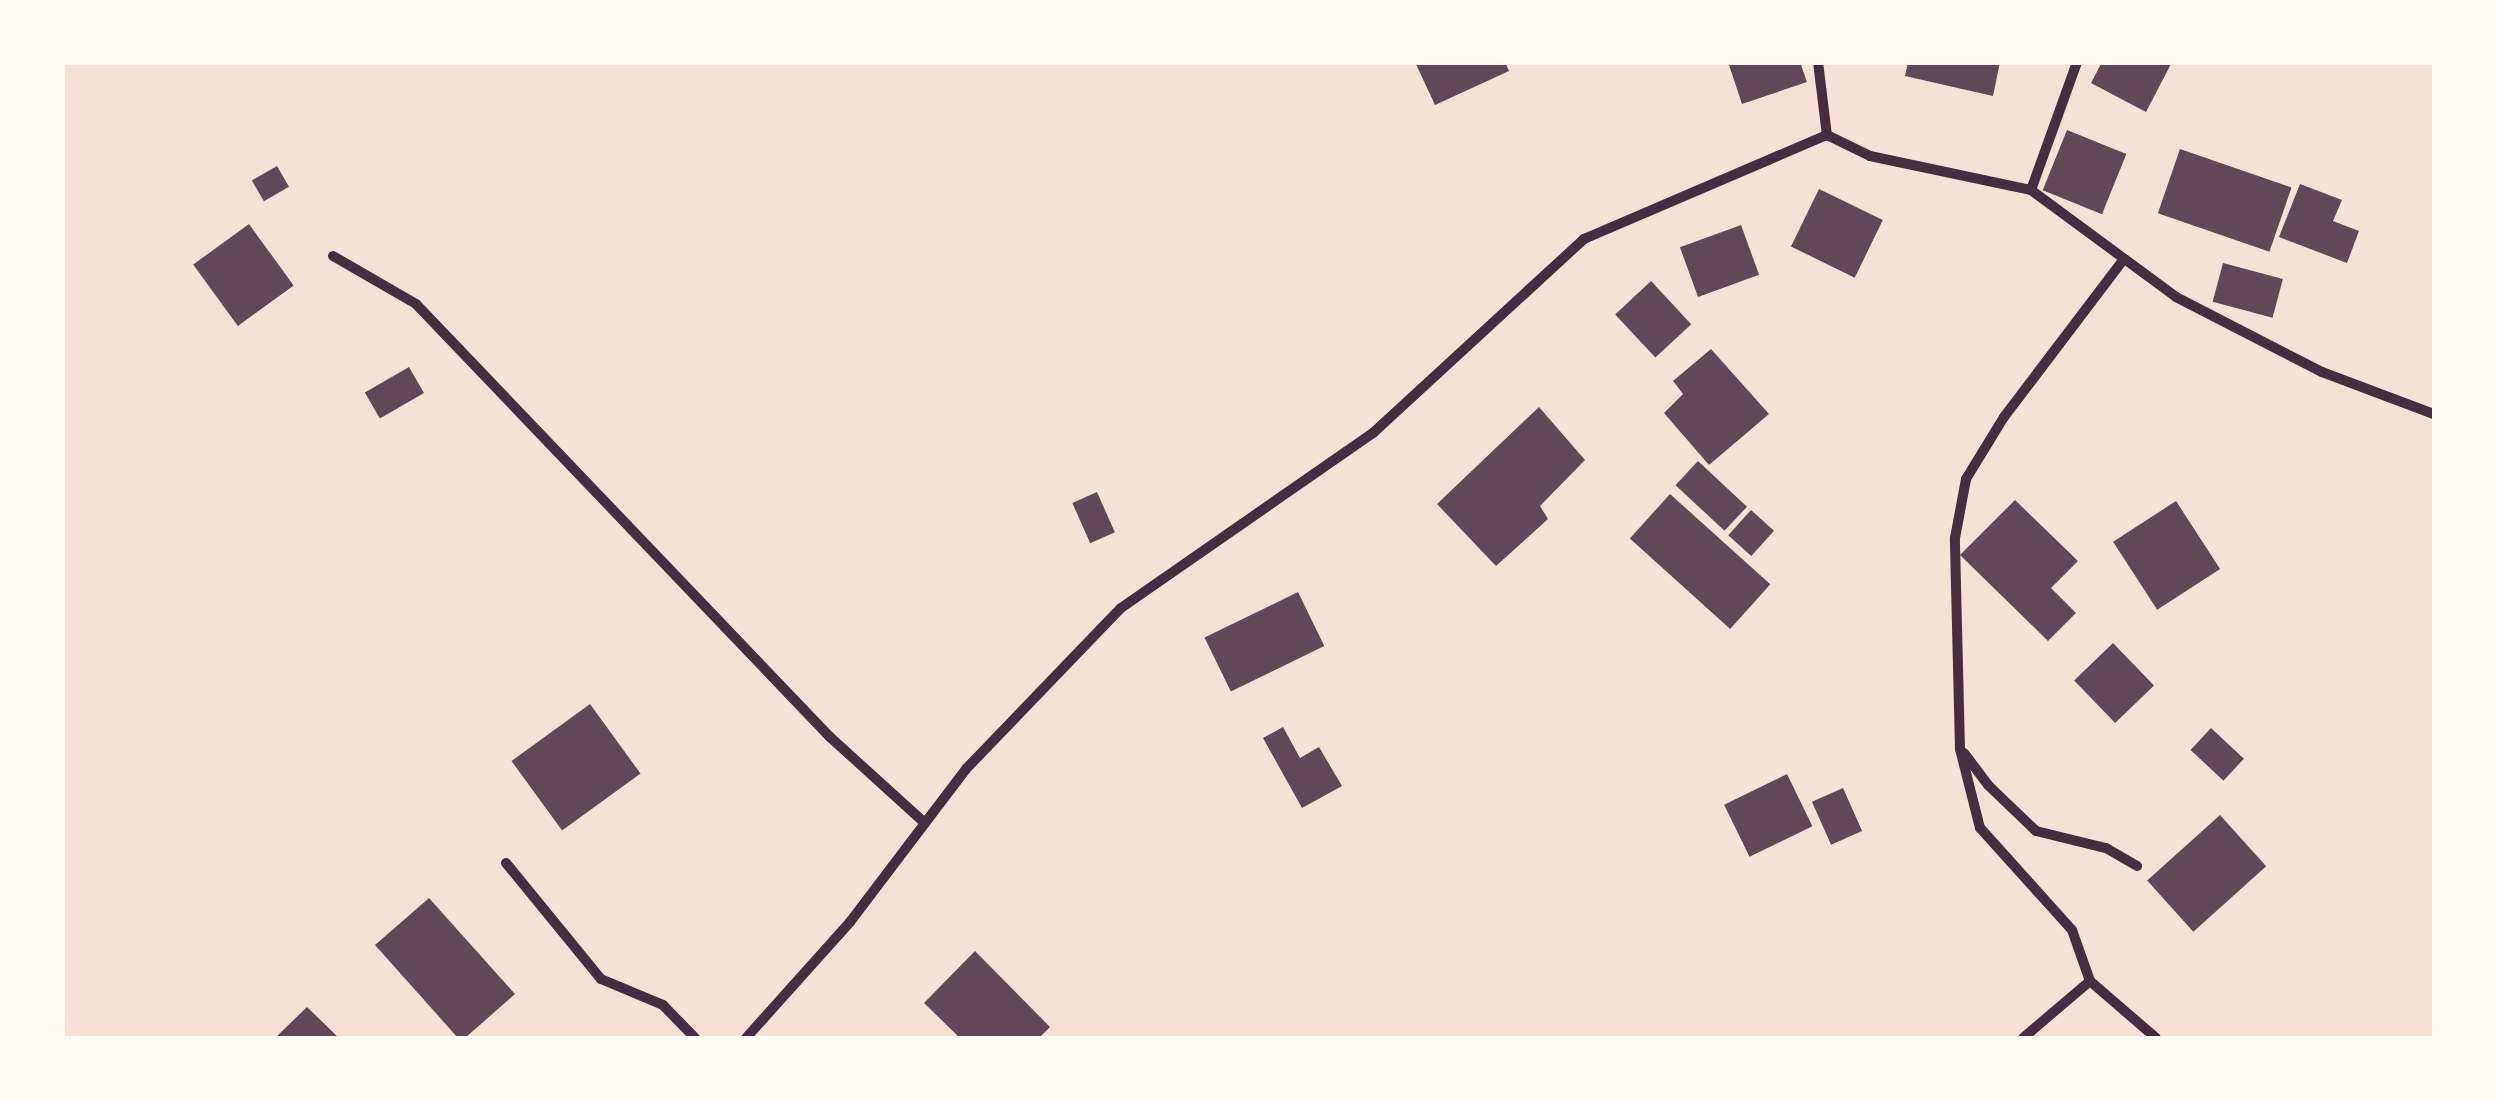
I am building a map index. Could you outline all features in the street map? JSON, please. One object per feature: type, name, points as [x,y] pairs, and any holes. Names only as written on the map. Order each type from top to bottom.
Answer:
[{"type":"street","points":[[1818,62],[1827,135]]},
{"type":"street","points":[[2031,190],[2077,62]]},
{"type":"street","points":[[746,1038],[850,922],[966,769],[1121,608],[1373,433],[1584,239],[1827,135],[1870,156],[2031,190],[2176,298],[2322,372],[2434,414]]},
{"type":"street","points":[[333,256],[416,304],[830,736],[925,824]]},
{"type":"street","points":[[2124,259],[2004,417],[1966,479],[1954,538],[1960,749],[1980,828],[2072,930],[2090,981],[2156,1038]]},
{"type":"street","points":[[1960,749],[1988,785],[2036,830],[2106,848],[2137,866]]},
{"type":"street","points":[[506,863],[601,979],[664,1005],[694,1038]]},
{"type":"street","points":[[2024,1038],[2090,981]]},
{"type":"building","points":[[1415,62],[1505,62],[1509,71],[1435,105]]},
{"type":"building","points":[[1728,62],[1800,62],[1807,82],[1742,104]]},
{"type":"building","points":[[1908,62],[2000,62],[1993,96],[1905,76]]},
{"type":"building","points":[[2102,62],[2172,62],[2146,112],[2091,83]]},
{"type":"building","points":[[2067,130],[2126,154],[2102,214],[2043,190]]},
{"type":"building","points":[[2180,149],[2292,187],[2269,252],[2158,213]]},
{"type":"building","points":[[277,166],[289,187],[264,201],[252,180]]},
{"type":"building","points":[[2300,184],[2342,200],[2333,221],[2359,231],[2347,263],[2279,237]]},
{"type":"building","points":[[1819,189],[1883,220],[1855,278],[1791,247]]},
{"type":"building","points":[[249,224],[294,285],[238,326],[193,265]]},
{"type":"building","points":[[1741,225],[1759,275],[1698,297],[1680,247]]},
{"type":"building","points":[[2223,263],[2283,279],[2273,318],[2213,302]]},
{"type":"building","points":[[1651,281],[1691,324],[1655,358],[1615,314]]},
{"type":"building","points":[[1711,349],[1769,414],[1709,465],[1664,413],[1683,394],[1673,381]]},
{"type":"building","points":[[409,367],[424,393],[380,418],[365,393]]},
{"type":"building","points":[[1539,407],[1585,460],[1540,506],[1548,519],[1496,566],[1437,504]]},
{"type":"building","points":[[1698,461],[1747,507],[1724,531],[1675,485]]},
{"type":"building","points":[[1097,492],[1115,532],[1090,543],[1072,503]]},
{"type":"building","points":[[1670,494],[1770,584],[1730,629],[1630,539]]},
{"type":"building","points":[[2015,500],[2078,561],[2051,588],[2076,613],[2048,641],[1960,555]]},
{"type":"building","points":[[2176,501],[2220,569],[2157,610],[2113,542]]},
{"type":"building","points":[[1751,510],[1774,531],[1751,556],[1728,535]]},
{"type":"building","points":[[1298,592],[1324,646],[1231,692],[1205,638]]},
{"type":"building","points":[[2113,643],[2154,685],[2115,723],[2074,681]]},
{"type":"building","points":[[590,704],[641,774],[562,831],[512,761]]},
{"type":"building","points":[[1283,727],[1300,758],[1319,747],[1342,786],[1302,808],[1263,738]]},
{"type":"building","points":[[2211,728],[2244,759],[2223,781],[2191,750]]},
{"type":"building","points":[[1787,774],[1812,826],[1750,857],[1724,805]]},
{"type":"building","points":[[1843,788],[1862,831],[1831,845],[1812,802]]},
{"type":"building","points":[[2220,815],[2266,866],[2193,932],[2147,881]]},
{"type":"building","points":[[429,898],[515,994],[465,1038],[458,1038],[375,945]]},
{"type":"building","points":[[975,951],[1050,1027],[1039,1038],[960,1038],[924,1003]]},
{"type":"building","points":[[307,1007],[339,1038],[275,1038]]}]
